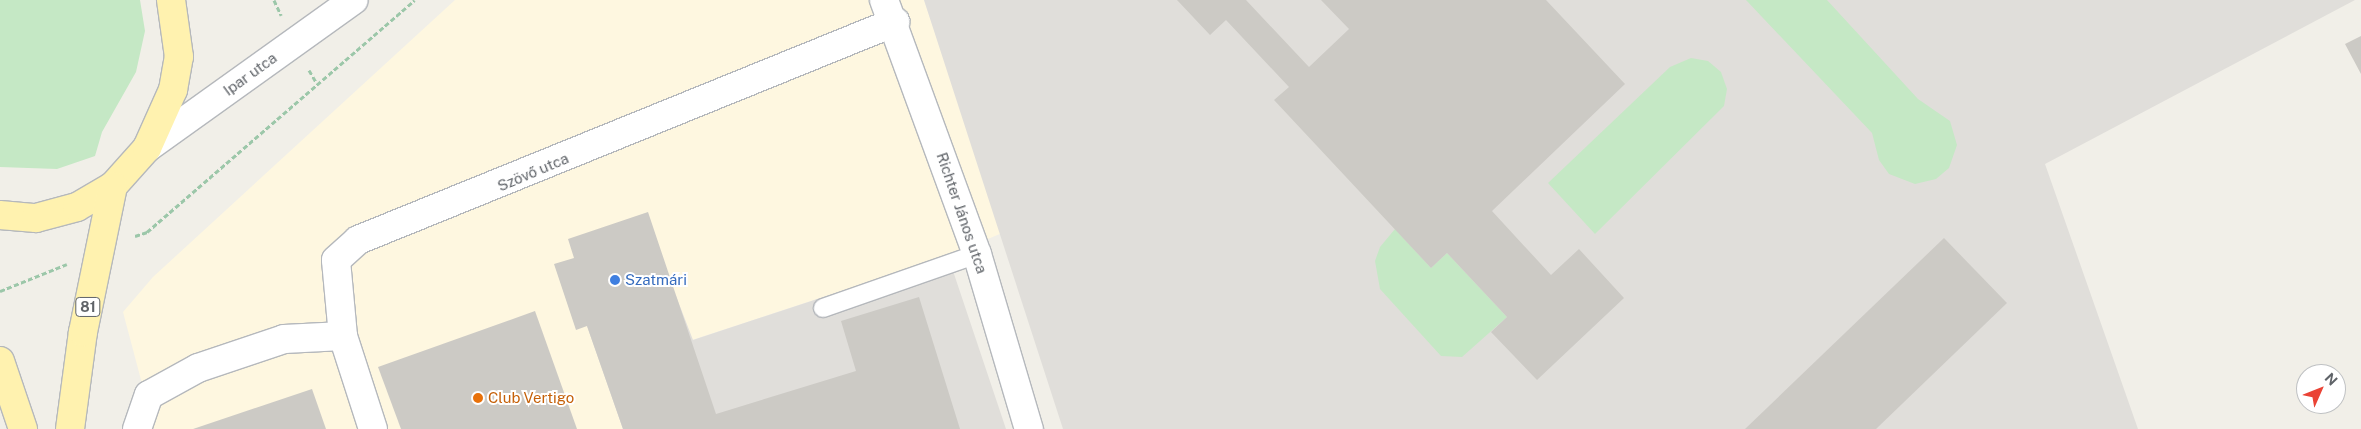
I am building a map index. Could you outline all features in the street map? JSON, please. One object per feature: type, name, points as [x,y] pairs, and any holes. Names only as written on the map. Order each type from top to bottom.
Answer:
[{"type":"main road","points":[[0,216],[36,218],[77,208],[113,186],[147,148],[173,90],[178,57],[172,0]]},
{"type":"main road","name":"81","points":[[70,429],[83,332],[113,186]]},
{"type":"main road","points":[[0,361],[23,429]]},
{"type":"street","name":"Ipar utca","points":[[147,148],[354,0]]},
{"type":"street","name":"Richter János utca","points":[[890,11],[977,254],[1029,429]]},
{"type":"street","name":"Szövő utca","points":[[373,429],[343,336],[336,260],[358,240],[890,11]]},
{"type":"street","points":[[137,429],[149,395],[198,368],[284,339],[343,336]]},
{"type":"lane","points":[[823,308],[977,254]]},
{"type":"path","points":[[147,232],[316,82],[414,0]]},
{"type":"shaded area","points":[[455,0],[924,0],[1002,233],[948,256],[692,340],[588,326],[623,429],[154,429],[123,312],[153,277]]},
{"type":"shaded area","points":[[924,0],[2355,0],[2045,164],[2138,429],[1063,429]]},
{"type":"shaded area","points":[[948,256],[1006,429],[623,429],[587,326],[676,296],[693,340]]},
{"type":"green space","points":[[0,0],[140,0],[145,31],[136,72],[102,132],[95,156],[57,169],[0,167]]},
{"type":"green space","points":[[1746,0],[1827,0],[1918,99],[1950,121],[1957,145],[1949,168],[1936,179],[1915,184],[1889,174],[1879,160],[1872,133]]},
{"type":"green space","points":[[1691,58],[1708,61],[1721,72],[1727,89],[1724,106],[1595,234],[1548,183],[1670,67]]},
{"type":"green space","points":[[1395,229],[1431,268],[1447,253],[1507,317],[1462,357],[1441,356],[1380,289],[1375,261],[1380,247]]},
{"type":"building","points":[[1177,0],[1246,0],[1309,67],[1349,29],[1321,0],[1546,0],[1625,84],[1492,211],[1551,275],[1579,249],[1624,298],[1537,380],[1491,332],[1507,317],[1447,253],[1431,268],[1274,100],[1289,87],[1226,20],[1210,35]]},
{"type":"building","points":[[2361,36],[2361,74],[2345,44]]},
{"type":"building","points":[[648,212],[716,414],[856,371],[841,321],[919,297],[960,429],[623,429],[587,326],[576,330],[554,264],[574,258],[568,239]]},
{"type":"building","points":[[1944,238],[2007,303],[1876,429],[1745,429]]},
{"type":"building","name":"Club Vertigo","points":[[535,311],[577,429],[401,429],[378,367]]},
{"type":"building","points":[[312,389],[326,429],[193,429]]},
{"type":"place","name":"Szatmári","points":[[615,280]]},
{"type":"place","name":"Club Vertigo","points":[[478,398]]}]
